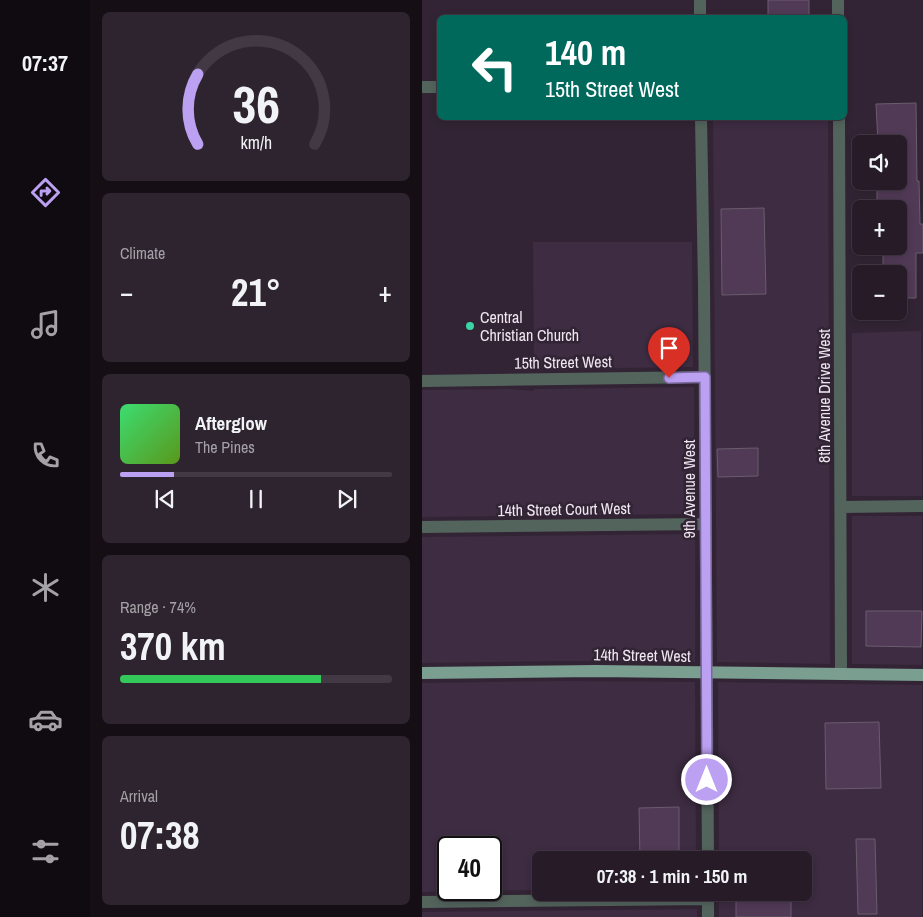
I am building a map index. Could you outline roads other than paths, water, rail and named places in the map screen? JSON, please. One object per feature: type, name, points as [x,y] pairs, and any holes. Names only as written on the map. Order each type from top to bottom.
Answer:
[{"type":"main road","name":"14th Street West","points":[[422,673],[562,671],[922,675]]},
{"type":"street","points":[[700,0],[700,15]]},
{"type":"street","points":[[838,0],[838,15]]},
{"type":"street","points":[[422,87],[437,87]]},
{"type":"street","name":"9th Avenue West","points":[[701,120],[705,377],[708,851]]},
{"type":"street","name":"8th Avenue Drive West","points":[[839,120],[841,674]]},
{"type":"street","name":"15th Street West","points":[[422,380],[705,377]]},
{"type":"street","points":[[841,506],[922,506]]},
{"type":"street","name":"14th Street Court West","points":[[422,527],[706,524]]},
{"type":"street","points":[[422,902],[532,900]]},
{"type":"street","points":[[708,901],[708,917]]},
{"type":"place","name":"Central Christian Church","points":[[470,326]]}]
